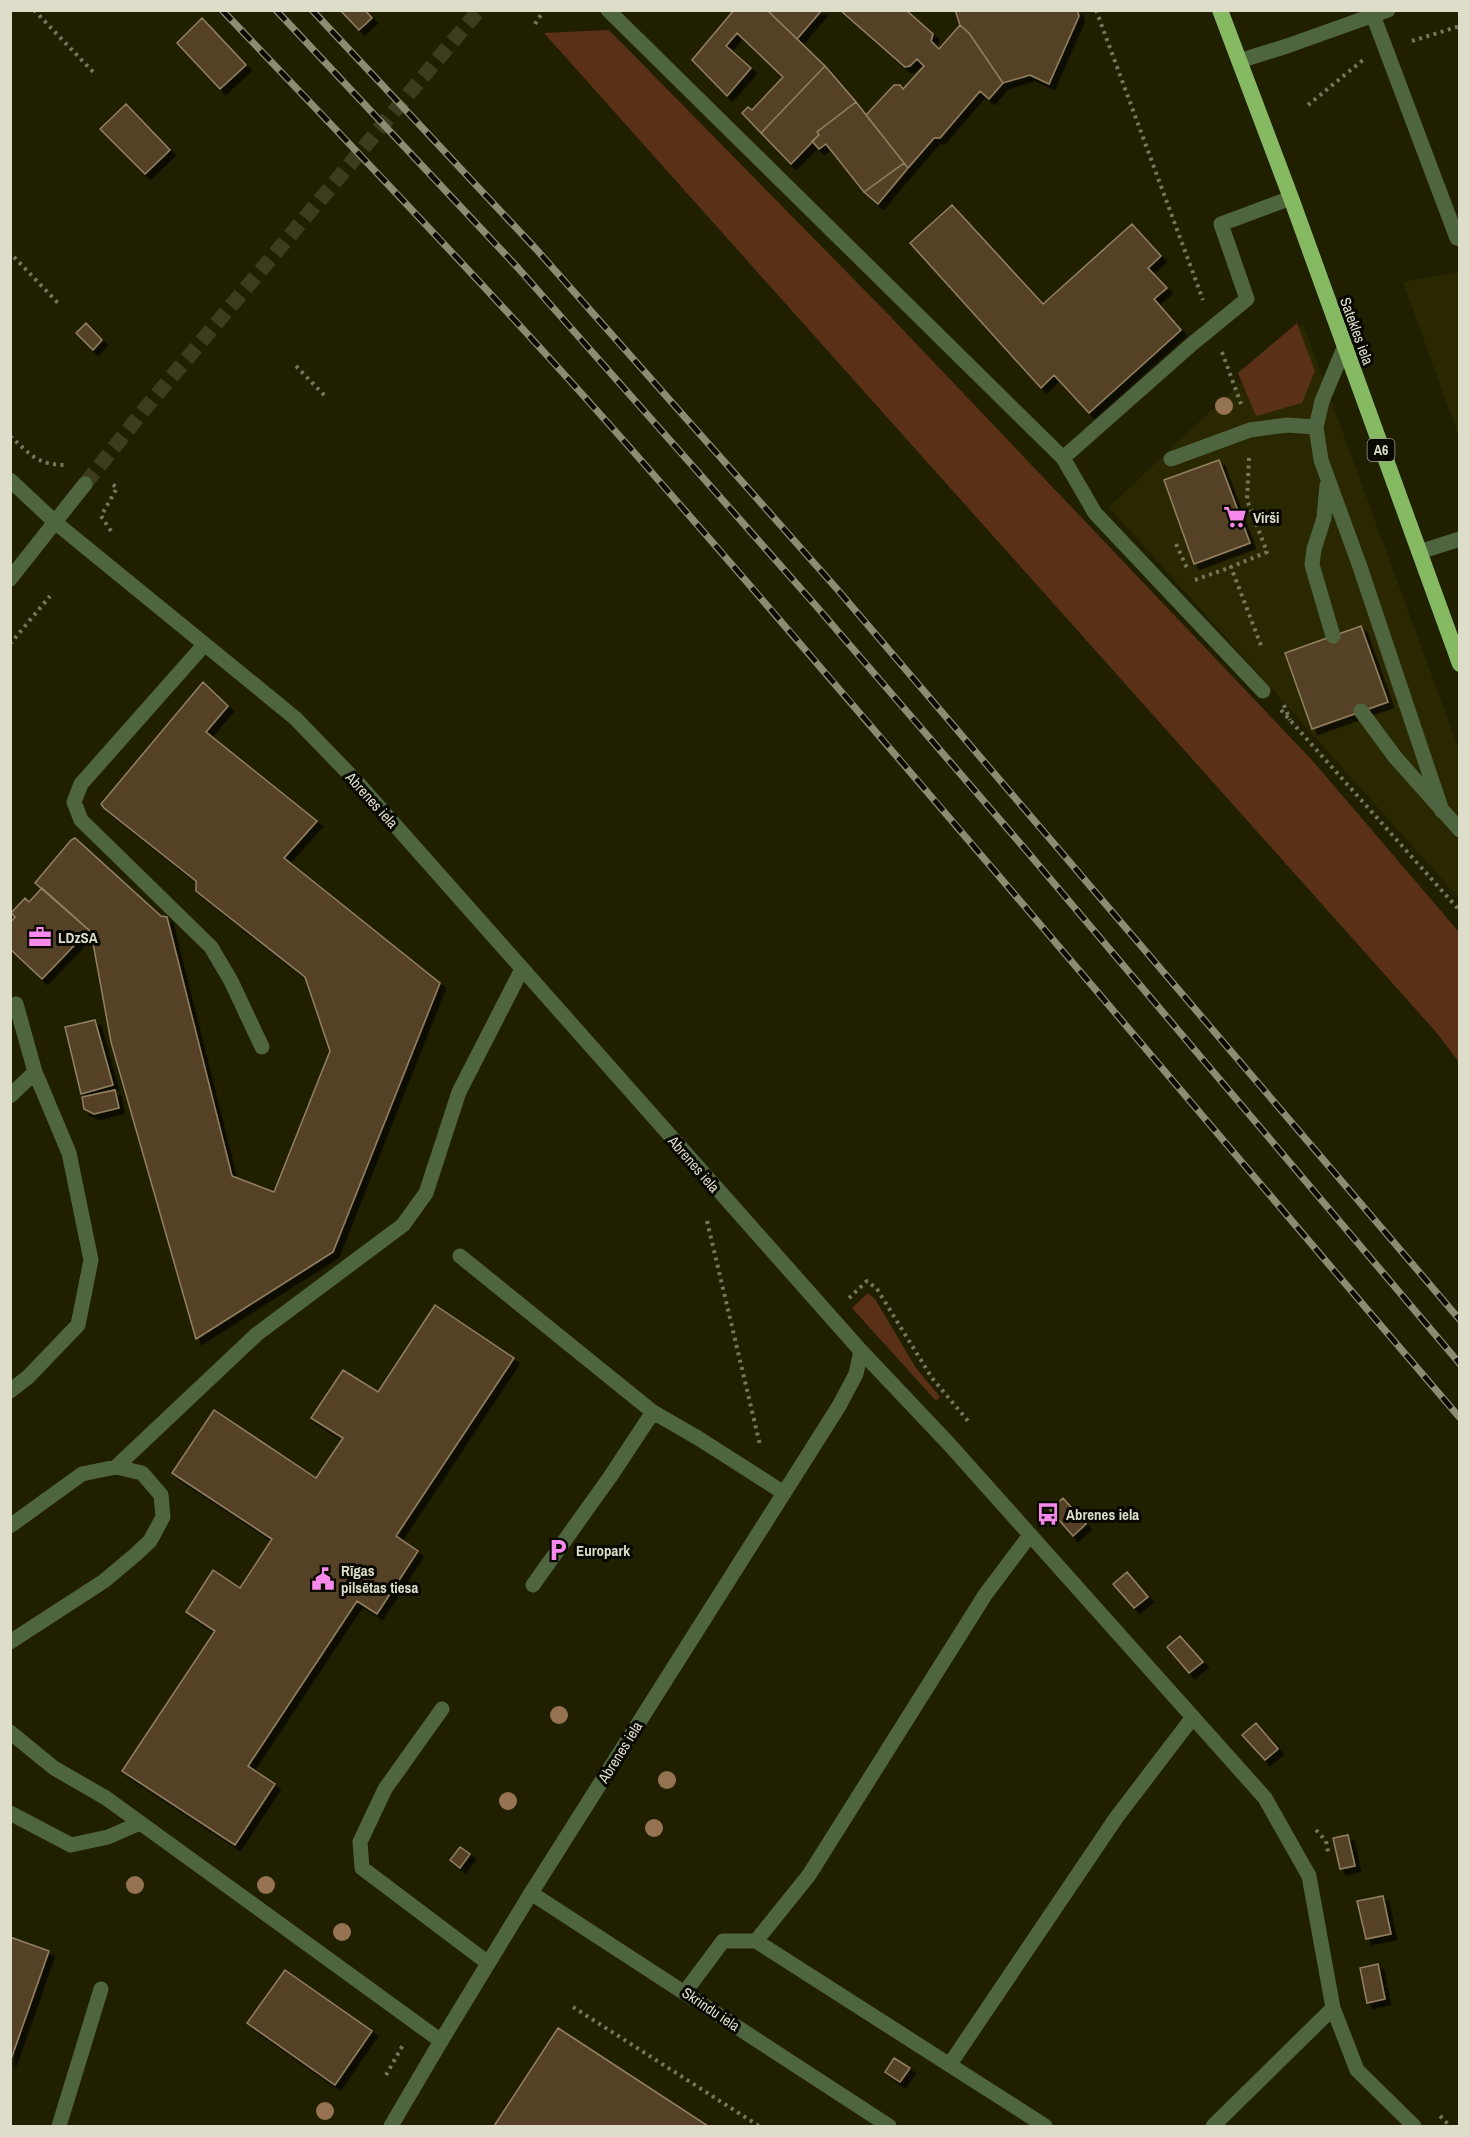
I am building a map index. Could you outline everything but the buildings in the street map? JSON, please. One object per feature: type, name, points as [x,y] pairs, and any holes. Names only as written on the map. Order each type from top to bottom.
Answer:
[{"type":"highway","name":"Satekles iela","points":[[1220,10],[1291,198],[1460,664]]},
{"type":"street","points":[[608,10],[1063,458],[1095,513],[1263,691]]},
{"type":"street","points":[[1239,61],[1287,46],[1372,13],[1388,10]]},
{"type":"street","points":[[1372,13],[1453,227],[1460,239]]},
{"type":"street","points":[[1063,458],[1247,299],[1221,224],[1291,198]]},
{"type":"street","points":[[1344,348],[1322,401],[1316,427],[1321,460],[1359,564],[1442,811]]},
{"type":"street","points":[[1171,459],[1250,430],[1287,425],[1316,427]]},
{"type":"street","points":[[1328,479],[1324,518],[1314,549],[1312,565],[1333,636]]},
{"type":"street","name":"Abrenes iela","points":[[10,480],[56,523],[295,718],[356,781],[861,1351],[856,1374],[784,1493],[531,1893],[391,2127]]},
{"type":"street","points":[[10,579],[85,484]]},
{"type":"street","points":[[1419,552],[1460,539]]},
{"type":"street","points":[[204,645],[81,784],[74,802],[81,820],[212,946],[262,1047]]},
{"type":"street","points":[[1361,711],[1395,757],[1460,830]]},
{"type":"street","points":[[116,1467],[257,1334],[403,1225],[426,1193],[459,1092],[522,969]]},
{"type":"street","points":[[10,1391],[28,1377],[78,1325],[91,1260],[69,1153],[35,1072],[16,1004]]},
{"type":"street","points":[[10,1096],[35,1072]]},
{"type":"street","points":[[460,1256],[653,1412],[784,1493]]},
{"type":"street","points":[[861,1351],[949,1444],[1265,1798],[1309,1876],[1333,2007],[1357,2070],[1414,2127]]},
{"type":"street","points":[[533,1586],[610,1478],[653,1412]]},
{"type":"street","points":[[10,1526],[82,1474],[116,1467],[142,1473],[161,1495],[163,1517],[150,1541],[104,1581],[10,1642]]},
{"type":"street","points":[[756,1941],[809,1875],[985,1594],[1030,1535]]},
{"type":"street","points":[[442,1709],[385,1789],[360,1842],[362,1868],[489,1963]]},
{"type":"street","points":[[950,2064],[1116,1818],[1193,1717]]},
{"type":"street","points":[[10,1732],[54,1768],[106,1798],[441,2041]]},
{"type":"street","points":[[10,1813],[71,1845],[108,1837],[140,1823]]},
{"type":"street","name":"Skrindu iela","points":[[531,1893],[889,2127]]},
{"type":"street","points":[[685,1992],[723,1941],[756,1941],[1045,2127]]},
{"type":"street","points":[[59,2127],[101,1989]]},
{"type":"street","points":[[1214,2127],[1333,2007]]},
{"type":"path","points":[[34,10],[94,73]]},
{"type":"path","points":[[535,24],[544,10]]},
{"type":"path","points":[[1096,10],[1250,430],[1247,500],[1267,552],[1192,581]]},
{"type":"path","points":[[14,257],[58,303]]},
{"type":"path","points":[[296,366],[326,397]]},
{"type":"path","points":[[10,436],[36,460],[53,465],[68,465]]},
{"type":"path","points":[[115,536],[100,516],[117,488]]},
{"type":"path","points":[[1176,544],[1188,572]]},
{"type":"path","points":[[1231,567],[1265,654]]},
{"type":"path","points":[[10,644],[50,596]]},
{"type":"path","points":[[1263,691],[1460,911]]},
{"type":"path","points":[[1282,698],[1290,720]]},
{"type":"path","points":[[707,1221],[762,1456]]},
{"type":"path","points":[[573,2007],[759,2127]]},
{"type":"shaded area","points":[[609,30],[886,312],[1311,759],[1459,932],[1459,1062],[1436,1032],[544,33]]},
{"type":"shaded area","points":[[1460,272],[1459,437],[1403,282]]},
{"type":"shaded area","points":[[1297,323],[1315,371],[1302,403],[1256,416],[1238,373]]},
{"type":"shaded area","name":"Virši","points":[[1303,324],[1459,750],[1459,898],[1109,507]]},
{"type":"shaded area","points":[[868,1293],[875,1299],[916,1368],[940,1397],[936,1401],[852,1308]]},
{"type":"tunnel","points":[[85,484],[143,411],[479,10]]},
{"type":"railway","points":[[222,10],[383,179],[646,466],[1460,1418]]},
{"type":"railway","points":[[276,10],[518,268],[817,607],[1025,849],[1460,1364]]},
{"type":"railway","points":[[312,10],[536,249],[837,589],[1460,1320]]},
{"type":"place","name":"Virši","points":[[1235,517]]},
{"type":"place","name":"LDzSA","points":[[40,937]]},
{"type":"place","name":"Abrenes iela","points":[[1048,1514]]},
{"type":"place","name":"Europark","points":[[558,1550]]},
{"type":"place","name":"Rīgas pilsētas tiesa","points":[[323,1579]]}]
